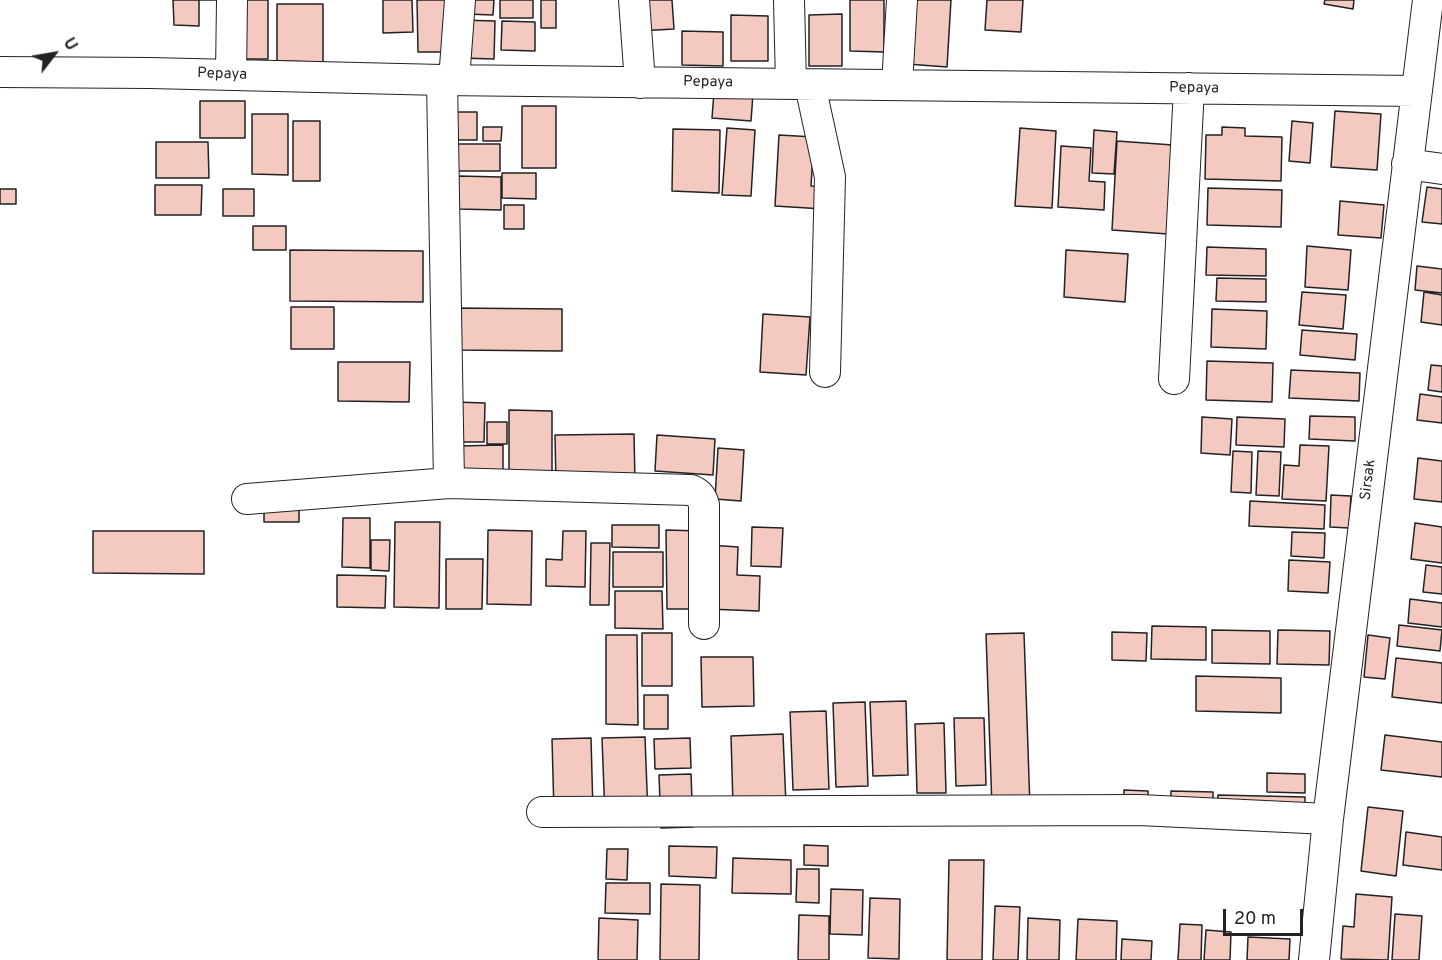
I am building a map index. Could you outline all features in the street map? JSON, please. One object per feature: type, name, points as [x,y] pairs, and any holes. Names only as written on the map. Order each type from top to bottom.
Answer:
[{"type":"street","points":[[231,75],[232,0]]},
{"type":"street","points":[[449,483],[448,80],[460,0]]},
{"type":"street","points":[[634,0],[640,83]]},
{"type":"street","points":[[789,0],[801,84],[830,177],[825,372]]},
{"type":"street","points":[[897,86],[902,0]]},
{"type":"street","name":"Sirsak","points":[[1314,960],[1328,819],[1428,0]]},
{"type":"street","name":"Pepaya","points":[[0,72],[640,83],[1417,91]]},
{"type":"street","points":[[1174,379],[1189,88]]},
{"type":"street","points":[[1407,164],[1442,169]]},
{"type":"street","points":[[248,499],[449,483],[691,490],[697,492],[704,505],[704,624]]},
{"type":"street","points":[[542,812],[1139,810],[1328,819]]},
{"type":"building","points":[[173,0],[199,0],[199,26],[174,25]]},
{"type":"building","points":[[238,0],[268,0],[268,59],[237,59]]},
{"type":"building","points":[[383,0],[412,0],[413,32],[383,33]]},
{"type":"building","points":[[417,0],[451,0],[451,52],[418,52]]},
{"type":"building","points":[[466,0],[494,0],[493,15],[466,14]]},
{"type":"building","points":[[500,0],[533,0],[533,18],[500,18]]},
{"type":"building","points":[[541,0],[556,0],[556,28],[541,28]]},
{"type":"building","points":[[637,0],[672,0],[674,29],[639,31]]},
{"type":"building","points":[[850,0],[884,0],[884,52],[850,51]]},
{"type":"building","points":[[911,0],[951,0],[947,67],[907,64]]},
{"type":"building","points":[[987,0],[1023,0],[1021,32],[985,30]]},
{"type":"building","points":[[1325,0],[1354,0],[1353,9],[1324,4]]},
{"type":"building","points":[[277,4],[323,4],[323,62],[277,61]]},
{"type":"building","points":[[842,14],[842,66],[809,66],[809,15]]},
{"type":"building","points":[[731,15],[768,16],[768,61],[731,61]]},
{"type":"building","points":[[460,20],[495,21],[494,59],[459,58]]},
{"type":"building","points":[[502,21],[535,22],[535,51],[501,50]]},
{"type":"building","points":[[682,31],[723,32],[723,66],[682,65]]},
{"type":"building","points":[[714,92],[753,94],[751,121],[712,118]]},
{"type":"building","points":[[200,101],[245,101],[245,138],[200,138]]},
{"type":"building","points":[[522,106],[556,106],[556,168],[522,168]]},
{"type":"building","points":[[1335,111],[1381,114],[1377,170],[1331,167]]},
{"type":"building","points":[[454,112],[477,112],[477,140],[454,140]]},
{"type":"building","points":[[252,114],[288,114],[288,175],[252,174]]},
{"type":"building","points":[[293,121],[320,121],[320,181],[293,181]]},
{"type":"building","points":[[1292,121],[1313,123],[1310,163],[1289,161]]},
{"type":"building","points":[[483,127],[502,127],[501,141],[483,141]]},
{"type":"building","points":[[1222,127],[1245,128],[1245,136],[1282,137],[1281,181],[1205,179],[1206,135],[1222,135]]},
{"type":"building","points":[[727,128],[755,130],[751,196],[722,195]]},
{"type":"building","points":[[1020,128],[1056,131],[1052,208],[1015,206]]},
{"type":"building","points":[[673,129],[720,130],[719,193],[672,191]]},
{"type":"building","points":[[1094,130],[1117,132],[1114,174],[1092,173]]},
{"type":"building","points":[[779,135],[814,137],[811,186],[825,187],[823,209],[775,206]]},
{"type":"building","points":[[1117,141],[1173,145],[1168,234],[1112,230]]},
{"type":"building","points":[[156,142],[208,142],[209,178],[156,178]]},
{"type":"building","points":[[455,144],[500,144],[500,171],[455,171]]},
{"type":"building","points":[[1061,146],[1091,148],[1089,181],[1105,182],[1104,210],[1058,207]]},
{"type":"building","points":[[502,173],[536,173],[536,199],[502,198]]},
{"type":"building","points":[[458,176],[501,177],[501,210],[458,209]]},
{"type":"building","points":[[155,185],[202,185],[201,215],[155,215]]},
{"type":"building","points":[[1427,187],[1442,189],[1442,224],[1422,222]]},
{"type":"building","points":[[1208,188],[1282,190],[1281,227],[1207,225]]},
{"type":"building","points":[[0,189],[16,189],[16,204],[0,204]]},
{"type":"building","points":[[223,189],[254,189],[254,216],[223,216]]},
{"type":"building","points":[[1340,201],[1384,205],[1381,238],[1338,235]]},
{"type":"building","points":[[504,205],[524,205],[524,229],[504,229]]},
{"type":"building","points":[[253,226],[286,226],[286,250],[253,250]]},
{"type":"building","points":[[1307,246],[1351,250],[1348,290],[1305,287]]},
{"type":"building","points":[[1207,247],[1266,249],[1266,276],[1206,275]]},
{"type":"building","points":[[290,250],[423,251],[423,302],[290,301]]},
{"type":"building","points":[[1066,250],[1128,254],[1125,302],[1064,297]]},
{"type":"building","points":[[1417,266],[1442,269],[1442,293],[1415,290]]},
{"type":"building","points":[[1217,278],[1266,279],[1266,302],[1216,301]]},
{"type":"building","points":[[1302,292],[1346,295],[1343,329],[1299,325]]},
{"type":"building","points":[[1424,292],[1442,295],[1442,325],[1421,322]]},
{"type":"building","points":[[291,307],[334,307],[334,349],[291,349]]},
{"type":"building","points":[[454,308],[562,309],[562,351],[454,350]]},
{"type":"building","points":[[1212,309],[1267,311],[1266,349],[1211,347]]},
{"type":"building","points":[[763,314],[810,317],[806,375],[760,372]]},
{"type":"building","points":[[1302,330],[1357,334],[1355,360],[1300,355]]},
{"type":"building","points":[[1207,361],[1273,363],[1272,402],[1206,400]]},
{"type":"building","points":[[338,362],[410,362],[409,402],[338,401]]},
{"type":"building","points":[[1431,365],[1442,366],[1442,392],[1428,390]]},
{"type":"building","points":[[1291,370],[1360,373],[1359,401],[1289,398]]},
{"type":"building","points":[[1420,394],[1442,397],[1442,423],[1417,420]]},
{"type":"building","points":[[455,402],[485,403],[484,442],[455,442]]},
{"type":"building","points":[[509,410],[552,411],[552,478],[509,478]]},
{"type":"building","points":[[1310,416],[1355,417],[1355,441],[1309,439]]},
{"type":"building","points":[[1202,417],[1232,419],[1230,455],[1201,453]]},
{"type":"building","points":[[1237,417],[1285,419],[1284,447],[1236,445]]},
{"type":"building","points":[[487,422],[507,422],[507,444],[487,444]]},
{"type":"building","points":[[634,434],[635,482],[556,483],[555,435]]},
{"type":"building","points":[[657,435],[715,439],[713,475],[655,471]]},
{"type":"building","points":[[503,445],[503,480],[459,480],[459,446]]},
{"type":"building","points":[[1300,445],[1329,446],[1326,501],[1282,499],[1284,465],[1299,466]]},
{"type":"building","points":[[718,448],[744,450],[741,501],[715,499]]},
{"type":"building","points":[[1233,451],[1252,452],[1251,493],[1231,492]]},
{"type":"building","points":[[1258,451],[1281,452],[1279,496],[1256,495]]},
{"type":"building","points":[[1418,458],[1442,461],[1442,502],[1414,499]]},
{"type":"building","points":[[1331,495],[1351,496],[1349,528],[1330,527]]},
{"type":"building","points":[[264,499],[299,500],[299,522],[264,522]]},
{"type":"building","points":[[1250,501],[1325,505],[1324,529],[1249,526]]},
{"type":"building","points":[[343,518],[370,518],[370,568],[342,567]]},
{"type":"building","points":[[395,522],[440,522],[439,608],[394,607]]},
{"type":"building","points":[[1415,523],[1442,527],[1442,563],[1411,559]]},
{"type":"building","points":[[612,525],[659,525],[659,548],[612,547]]},
{"type":"building","points":[[752,527],[783,528],[781,567],[751,566]]},
{"type":"building","points":[[488,530],[532,531],[531,605],[487,604]]},
{"type":"building","points":[[666,530],[700,531],[701,609],[667,609]]},
{"type":"building","points":[[93,531],[204,531],[204,574],[93,573]]},
{"type":"building","points":[[563,531],[586,531],[585,587],[546,586],[546,559],[562,560]]},
{"type":"building","points":[[1292,532],[1325,533],[1324,558],[1291,556]]},
{"type":"building","points":[[371,540],[390,540],[389,571],[371,570]]},
{"type":"building","points":[[591,543],[610,543],[609,605],[590,605]]},
{"type":"building","points":[[709,545],[738,547],[737,575],[760,576],[759,611],[707,609]]},
{"type":"building","points":[[613,552],[663,552],[663,587],[613,587]]},
{"type":"building","points":[[446,559],[483,559],[482,609],[446,609]]},
{"type":"building","points":[[1289,560],[1330,562],[1328,593],[1288,591]]},
{"type":"building","points":[[1426,565],[1442,567],[1442,594],[1423,592]]},
{"type":"building","points":[[337,575],[386,576],[385,608],[337,607]]},
{"type":"building","points":[[615,591],[662,591],[663,629],[615,628]]},
{"type":"building","points":[[1410,599],[1442,603],[1442,627],[1408,623]]},
{"type":"building","points":[[1399,625],[1442,630],[1440,651],[1397,646]]},
{"type":"building","points":[[1152,626],[1206,627],[1206,660],[1151,659]]},
{"type":"building","points":[[1212,630],[1270,631],[1270,664],[1212,663]]},
{"type":"building","points":[[1278,630],[1330,631],[1329,665],[1277,664]]},
{"type":"building","points":[[1112,632],[1147,633],[1146,661],[1112,660]]},
{"type":"building","points":[[642,633],[672,633],[672,686],[642,686]]},
{"type":"building","points":[[1024,633],[1030,807],[992,808],[986,634]]},
{"type":"building","points":[[606,635],[637,635],[638,725],[606,724]]},
{"type":"building","points":[[1368,635],[1390,638],[1385,679],[1364,677]]},
{"type":"building","points":[[701,657],[753,657],[754,706],[702,707]]},
{"type":"building","points":[[1396,658],[1442,663],[1442,703],[1392,697]]},
{"type":"building","points":[[1196,676],[1281,678],[1281,713],[1196,711]]},
{"type":"building","points":[[644,695],[668,695],[668,729],[644,729]]},
{"type":"building","points":[[906,701],[908,775],[873,776],[870,702]]},
{"type":"building","points":[[865,702],[868,786],[836,787],[833,703]]},
{"type":"building","points":[[826,711],[829,789],[793,790],[790,712]]},
{"type":"building","points":[[954,718],[984,718],[986,785],[956,786]]},
{"type":"building","points":[[944,723],[946,793],[917,793],[915,724]]},
{"type":"building","points":[[783,734],[786,805],[733,806],[731,736]]},
{"type":"building","points":[[1385,735],[1442,742],[1442,777],[1381,770]]},
{"type":"building","points":[[645,737],[648,816],[605,817],[602,738]]},
{"type":"building","points":[[591,738],[593,812],[554,813],[552,739]]},
{"type":"building","points":[[690,738],[691,768],[655,769],[654,739]]},
{"type":"building","points":[[1267,773],[1305,774],[1305,793],[1267,792]]},
{"type":"building","points":[[691,774],[693,827],[661,828],[659,775]]},
{"type":"building","points":[[1124,790],[1148,791],[1148,807],[1124,807]]},
{"type":"building","points":[[1171,791],[1213,792],[1213,822],[1170,821]]},
{"type":"building","points":[[1218,795],[1305,797],[1305,823],[1217,821]]},
{"type":"building","points":[[1368,807],[1403,811],[1396,876],[1361,871]]},
{"type":"building","points":[[1406,832],[1442,837],[1442,870],[1403,865]]},
{"type":"building","points":[[804,845],[828,846],[828,866],[804,865]]},
{"type":"building","points":[[669,846],[717,847],[716,878],[669,876]]},
{"type":"building","points":[[607,849],[628,849],[627,880],[606,879]]},
{"type":"building","points":[[733,858],[791,860],[791,894],[732,893]]},
{"type":"building","points":[[949,860],[984,860],[982,960],[947,960]]},
{"type":"building","points":[[797,869],[819,869],[819,903],[796,902]]},
{"type":"building","points":[[606,883],[650,883],[650,914],[605,913]]},
{"type":"building","points":[[661,884],[700,885],[699,960],[660,960]]},
{"type":"building","points":[[831,889],[863,890],[862,935],[830,934]]},
{"type":"building","points":[[1356,894],[1392,897],[1388,960],[1341,959],[1343,926],[1354,927]]},
{"type":"building","points":[[870,898],[900,899],[899,959],[868,958]]},
{"type":"building","points":[[995,906],[1020,907],[1018,960],[993,960]]},
{"type":"building","points":[[1395,914],[1422,916],[1419,960],[1392,960]]},
{"type":"building","points":[[799,915],[829,916],[829,960],[798,960]]},
{"type":"building","points":[[599,918],[638,920],[637,960],[598,960]]},
{"type":"building","points":[[1028,918],[1060,920],[1059,960],[1027,960]]},
{"type":"building","points":[[1078,919],[1117,921],[1116,960],[1076,960]]},
{"type":"building","points":[[1180,924],[1202,925],[1201,960],[1178,960]]},
{"type":"building","points":[[1206,930],[1231,932],[1230,960],[1204,960]]},
{"type":"building","points":[[1248,937],[1290,939],[1289,960],[1247,960]]},
{"type":"building","points":[[1122,939],[1152,941],[1151,960],[1121,960]]}]
